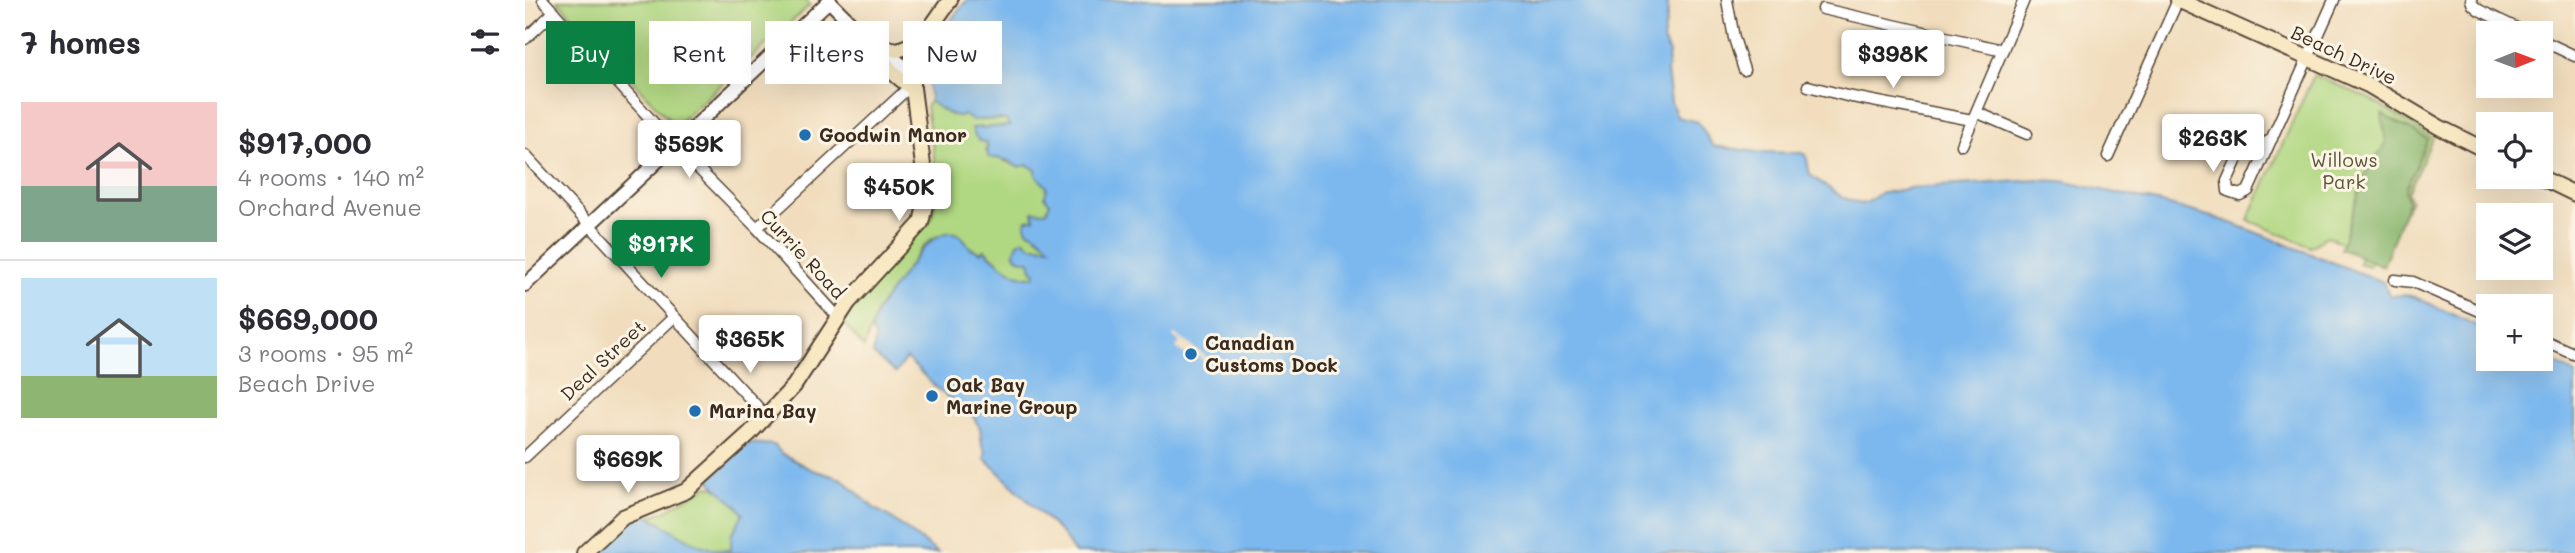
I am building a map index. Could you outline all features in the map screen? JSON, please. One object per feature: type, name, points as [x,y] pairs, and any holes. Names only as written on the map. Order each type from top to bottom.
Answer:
[{"type":"main road","points":[[935,21],[950,0]]},
{"type":"main road","name":"Beach Drive","points":[[2178,0],[2368,85],[2476,146]]},
{"type":"main road","points":[[889,68],[913,88]]},
{"type":"main road","points":[[584,553],[623,517],[686,491],[766,415],[794,386],[838,317],[911,236],[923,216],[927,196],[913,84]]},
{"type":"main road","points":[[2553,183],[2575,194]]},
{"type":"street","name":"Currie Road","points":[[543,0],[838,317]]},
{"type":"street","points":[[525,285],[829,0],[850,21]]},
{"type":"street","points":[[1727,0],[1734,38],[1744,70]]},
{"type":"street","points":[[1962,145],[2024,0]]},
{"type":"street","points":[[2108,156],[2178,0]]},
{"type":"street","points":[[2272,138],[2263,144],[2244,144],[2226,184],[2228,191],[2238,195],[2246,193],[2272,138],[2334,0]]},
{"type":"street","points":[[2471,0],[2479,10],[2502,21]]},
{"type":"street","points":[[1823,9],[2003,50]]},
{"type":"street","points":[[525,39],[554,12]]},
{"type":"street","points":[[2553,46],[2575,56]]},
{"type":"street","points":[[1808,86],[1847,96],[1974,116],[2027,134]]},
{"type":"street","points":[[757,228],[905,91],[913,88]]},
{"type":"street","points":[[525,155],[766,415]]},
{"type":"street","points":[[2395,280],[2413,282],[2476,309]]},
{"type":"street","name":"Deal Street","points":[[525,457],[674,317]]},
{"type":"street","points":[[2553,344],[2575,354]]},
{"type":"green space","points":[[557,0],[805,0],[810,5],[792,21],[765,21],[765,45],[751,58],[751,21],[649,21],[649,84],[722,84],[675,126],[635,83],[635,21],[577,21]]},
{"type":"green space","name":"Willows Park","points":[[2314,75],[2368,98],[2433,138],[2407,193],[2411,200],[2392,235],[2372,257],[2369,266],[2359,263],[2362,252],[2327,236],[2311,247],[2248,220]]},
{"type":"green space","points":[[930,101],[950,115],[964,115],[972,120],[1005,119],[1011,126],[973,128],[987,143],[986,151],[1018,167],[1028,165],[1036,170],[1048,187],[1045,197],[1050,203],[1046,212],[1037,216],[1027,230],[1051,247],[1031,246],[1026,241],[1032,269],[1036,273],[1034,277],[1026,277],[1007,269],[985,250],[982,253],[970,248],[956,234],[949,233],[933,238],[922,248],[877,310],[864,348],[841,320],[931,219],[936,178],[926,107]]},
{"type":"green space","points":[[2382,114],[2428,139],[2405,190],[2408,201],[2383,266],[2341,249],[2364,176],[2386,143]]},
{"type":"green space","points":[[708,486],[723,492],[743,514],[731,536],[731,550],[699,545],[650,516],[663,512]]},
{"type":"water","points":[[967,0],[1618,0],[1623,4],[1626,3],[1625,0],[1668,0],[1663,40],[1669,53],[1667,72],[1671,102],[1677,117],[1698,122],[1713,146],[1758,152],[1802,153],[1806,155],[1810,175],[1842,197],[1860,204],[1879,194],[1910,188],[2037,180],[2061,181],[2166,204],[2229,222],[2383,282],[2390,296],[2415,297],[2476,325],[2476,371],[2553,371],[2553,362],[2575,374],[2575,553],[1075,553],[1062,534],[984,458],[986,452],[982,445],[980,428],[972,415],[941,392],[906,358],[895,373],[873,354],[875,337],[871,329],[878,309],[915,259],[933,240],[943,234],[952,233],[962,237],[970,248],[982,253],[984,250],[1007,269],[1026,277],[1034,277],[1036,273],[1030,261],[1019,259],[1014,253],[1018,243],[1023,240],[1031,246],[1051,247],[1027,230],[1025,225],[1027,220],[1034,219],[1033,211],[1046,212],[1050,203],[1045,197],[1047,187],[1036,175],[1036,170],[1028,165],[1018,167],[1007,160],[988,157],[987,143],[974,134],[972,128],[1010,126],[1005,119],[972,120],[964,115],[950,114],[930,101],[929,84],[1002,84],[1002,21],[950,21]]},
{"type":"water","points":[[749,443],[774,445],[781,453],[810,469],[842,479],[875,509],[938,553],[595,553],[623,525],[645,514],[697,544],[731,550],[731,536],[743,514],[709,479]]},
{"type":"pier","points":[[1175,334],[1209,359],[1206,362],[1194,353],[1189,357],[1176,348],[1180,342],[1173,336]]},
{"type":"place","name":"Goodwin Manor","points":[[805,135]]},
{"type":"place","name":"Canadian Customs Dock","points":[[1191,354]]},
{"type":"place","name":"Oak Bay Marine Group","points":[[932,396]]},
{"type":"place","name":"Marina Bay","points":[[695,411]]}]
